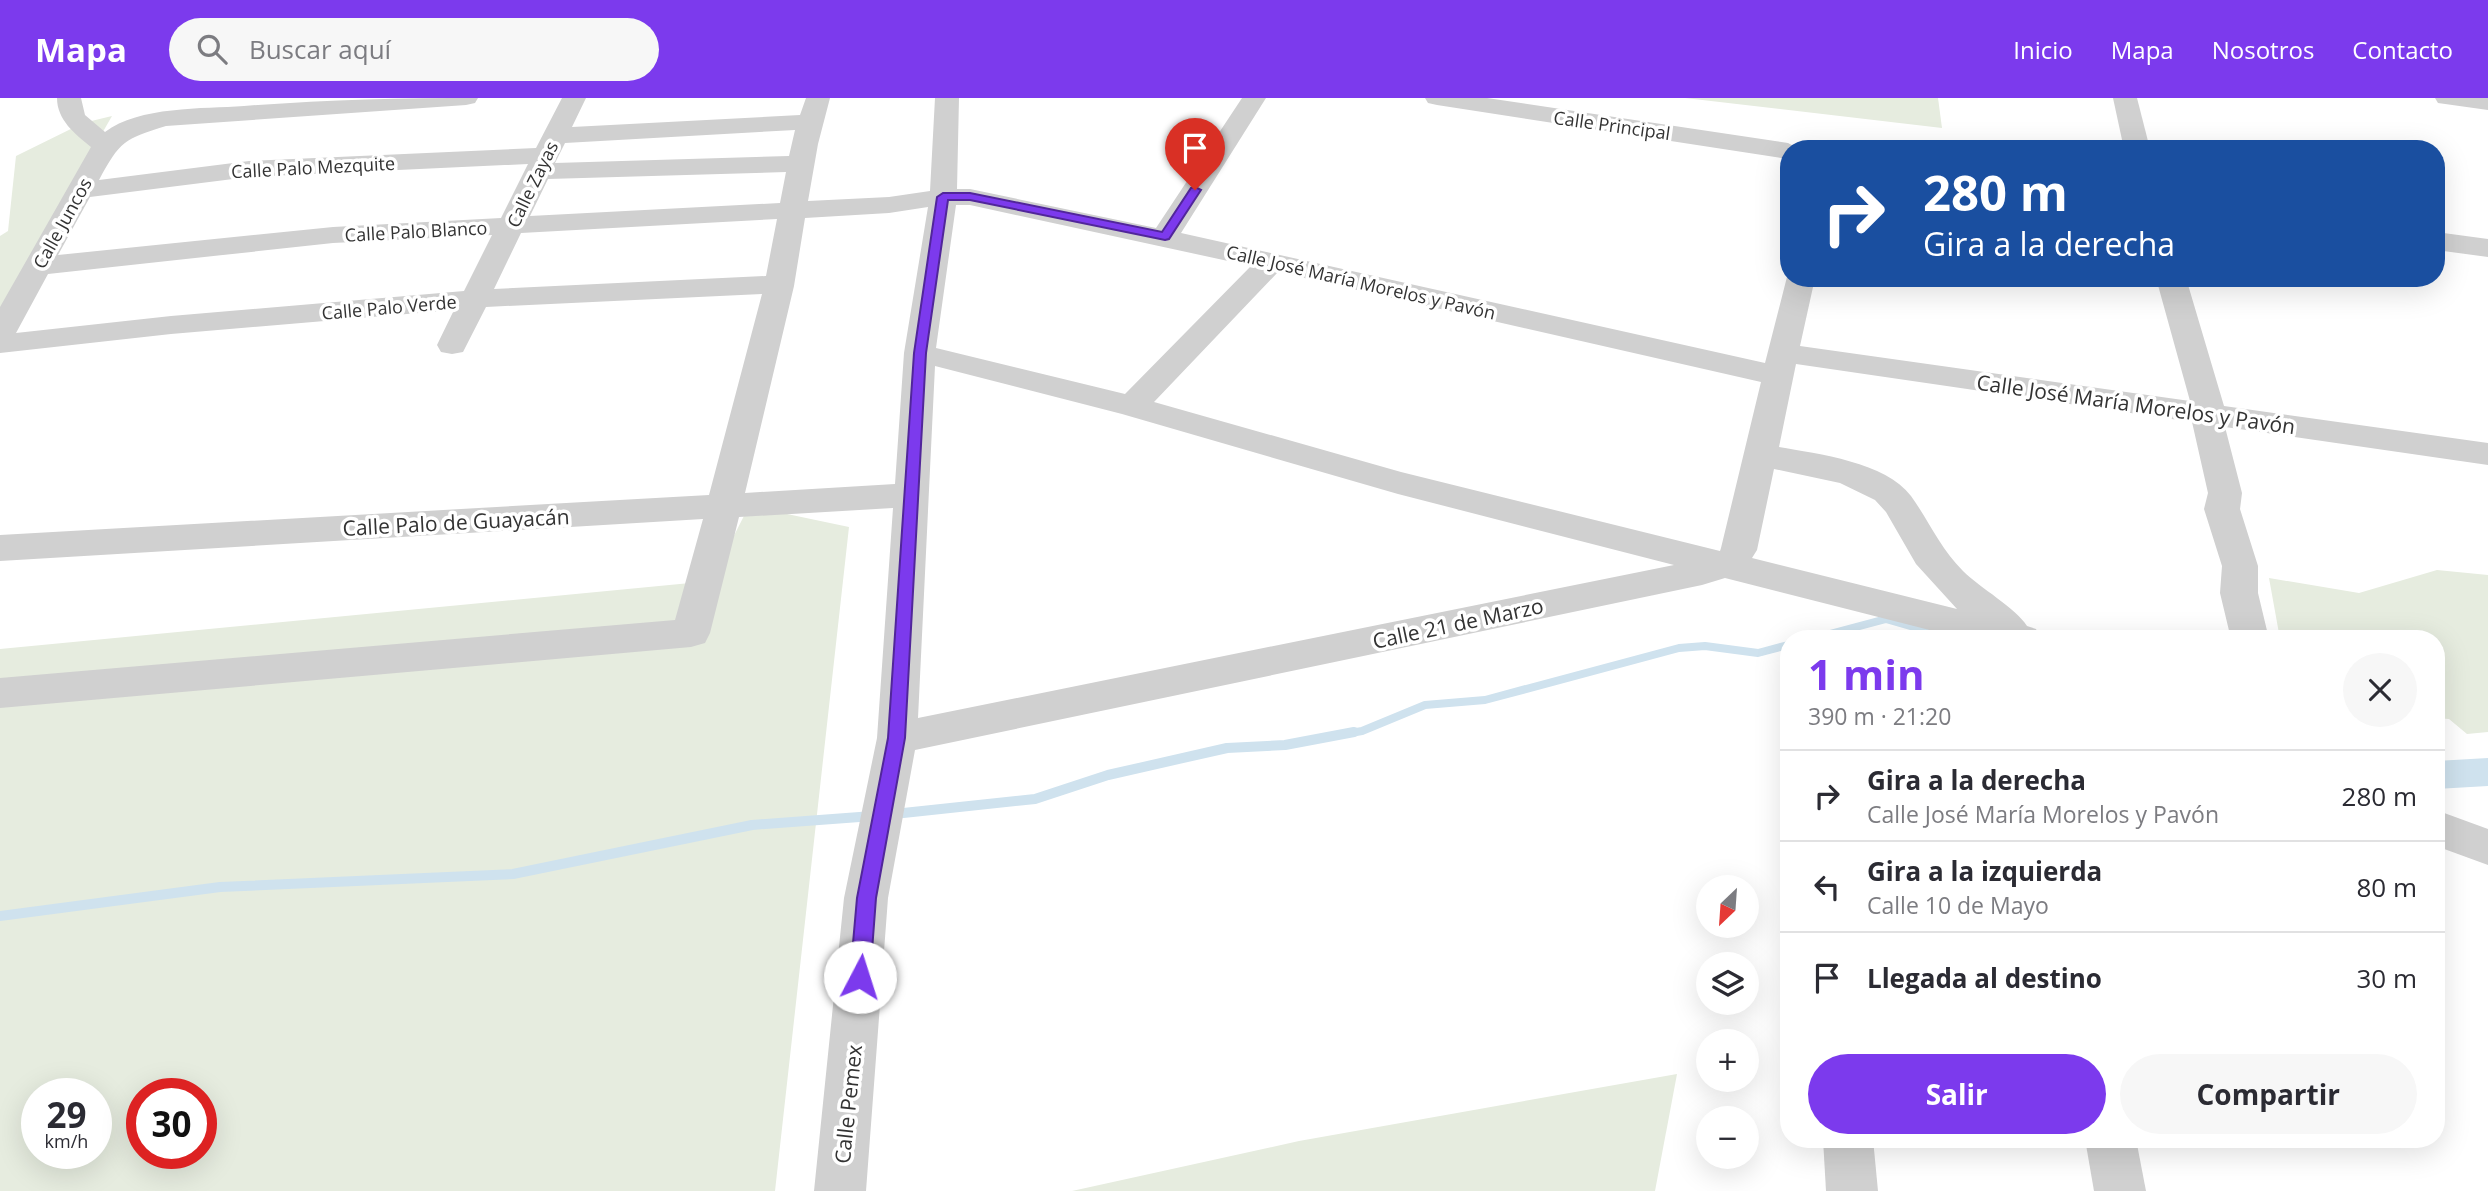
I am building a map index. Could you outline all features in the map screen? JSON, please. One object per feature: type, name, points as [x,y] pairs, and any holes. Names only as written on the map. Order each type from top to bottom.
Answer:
[{"type":"street","points":[[69,98],[68,104],[74,118],[105,145]]},
{"type":"street","name":"Calle Juncos","points":[[0,334],[105,145],[114,137],[136,126],[164,120],[466,98]]},
{"type":"street","name":"Calle Zayas","points":[[452,345],[575,98]]},
{"type":"street","name":"Calle Pemex","points":[[840,1191],[866,898],[897,738],[920,353],[943,197],[947,98]]},
{"type":"street","points":[[1165,236],[1254,98]]},
{"type":"street","name":"Calle Principal","points":[[1437,98],[1780,150]]},
{"type":"street","points":[[2125,98],[2135,140]]},
{"type":"street","points":[[2446,98],[2488,103]]},
{"type":"street","points":[[0,693],[691,633],[779,284],[794,210],[799,164],[814,110],[547,154]]},
{"type":"street","name":"Calle Palo Mezquite","points":[[80,190],[249,169],[547,154],[799,164]]},
{"type":"street","name":"Calle Palo Blanco","points":[[38,266],[333,235],[794,210],[915,202],[943,197]]},
{"type":"street","name":"Calle José María Morelos y Pavón","points":[[943,197],[970,197],[1165,236],[1270,263],[1781,365],[2210,415],[2488,454]]},
{"type":"street","points":[[2445,242],[2488,248]]},
{"type":"street","points":[[1132,406],[1270,263]]},
{"type":"street","name":"Calle Palo Verde","points":[[0,344],[171,324],[475,299],[779,284]]},
{"type":"street","points":[[1730,564],[1739,550],[1798,287]]},
{"type":"street","points":[[2174,287],[2210,415],[2208,424],[2225,493],[2222,509],[2239,566],[2239,593],[2248,630]]},
{"type":"street","points":[[920,353],[1132,406],[1398,483],[1988,630]]},
{"type":"street","points":[[1761,456],[1846,474],[1880,487],[1895,499],[1920,542],[1947,578],[1978,607],[2010,630]]},
{"type":"street","name":"Calle Palo de Guayacán","points":[[0,548],[913,495]]},
{"type":"street","name":"Calle 21 de Marzo","points":[[897,738],[1702,572],[1730,564]]},
{"type":"street","points":[[2445,831],[2488,847]]},
{"type":"street","points":[[1849,1148],[1852,1191]]},
{"type":"street","points":[[2112,1148],[2120,1191]]},
{"type":"shaded area","points":[[1685,98],[1938,98],[1942,128]]},
{"type":"shaded area","points":[[112,116],[0,311],[0,236],[8,231],[16,156],[83,123]]},
{"type":"shaded area","points":[[749,506],[849,527],[775,1191],[0,1191],[0,649],[711,581]]},
{"type":"shaded area","points":[[2437,570],[2488,575],[2488,732],[2467,734],[2445,719],[2445,630],[2278,630],[2269,578],[2359,593]]},
{"type":"shaded area","points":[[1677,1074],[1655,1191],[1072,1191],[1299,1141]]},
{"type":"waterway","points":[[1845,630],[1886,619],[1924,630]]},
{"type":"waterway","points":[[1345,734],[1362,731],[1425,705],[1485,700],[1679,648],[1705,646],[1758,653],[1780,647]]},
{"type":"waterway","points":[[894,814],[1035,799],[1108,775],[1227,748],[1285,745],[1354,732]]},
{"type":"waterway","points":[[2445,774],[2488,772]]},
{"type":"waterway","points":[[0,916],[220,887],[513,874],[752,825],[873,816]]},
{"type":"route","points":[[860,977],[866,898],[897,738],[920,353],[943,197],[970,197],[1165,236],[1195,190]]}]
